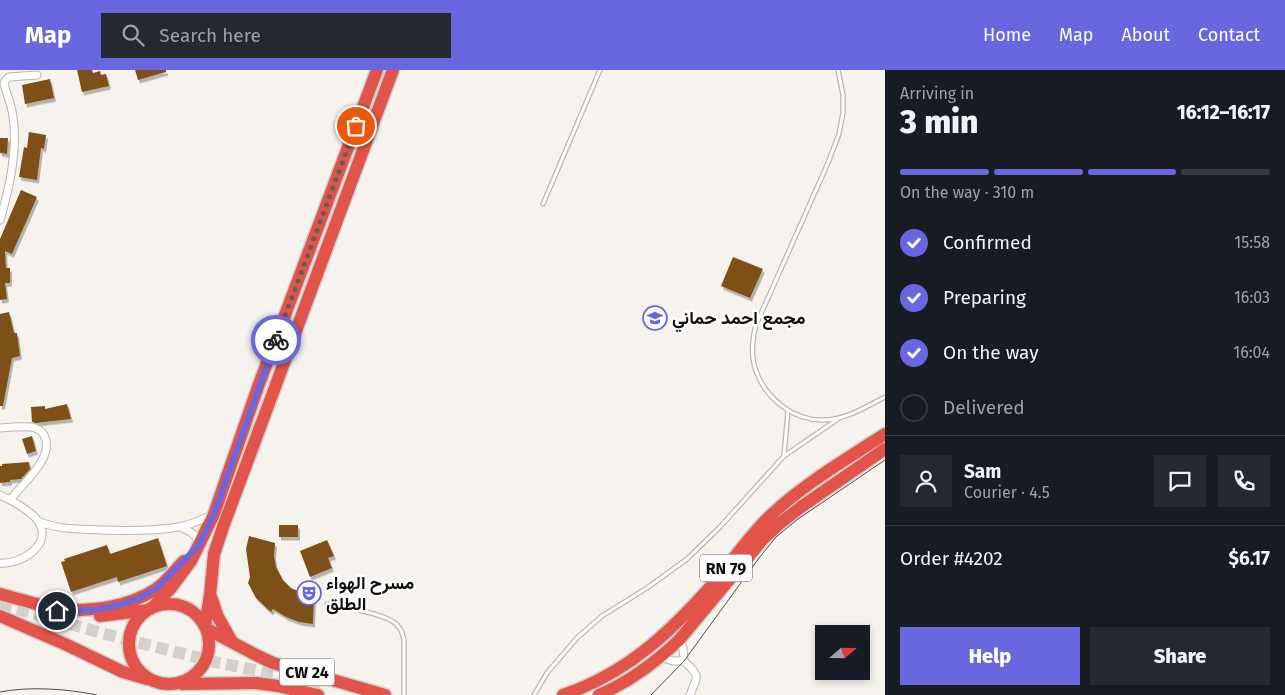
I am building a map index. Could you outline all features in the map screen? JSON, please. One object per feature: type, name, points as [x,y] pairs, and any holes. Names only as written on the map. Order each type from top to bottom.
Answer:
[{"type":"highway","points":[[152,681],[142,674],[134,664],[130,653],[129,640],[132,628],[138,618],[172,588],[192,561],[214,514],[258,387],[377,70]]},
{"type":"highway","points":[[206,627],[214,554],[223,527],[393,70]]},
{"type":"highway","name":"RN 79","points":[[563,695],[614,672],[657,642],[700,599],[768,518],[790,498],[885,434]]},
{"type":"highway","points":[[600,695],[648,666],[679,640],[758,546],[780,524],[801,506],[885,449]]},
{"type":"highway","points":[[57,611],[95,610],[138,599],[157,588],[200,543]]},
{"type":"highway","points":[[0,594],[57,611],[94,616],[165,604],[177,604],[194,612],[206,627],[210,640],[209,652],[205,663],[198,673],[188,680],[177,684],[164,684],[123,672],[0,616]]},
{"type":"highway","points":[[210,595],[218,617],[232,642]]},
{"type":"highway","name":"CW 24","points":[[206,627],[273,663],[385,695]]},
{"type":"highway","name":"CW 24","points":[[177,684],[256,683],[319,689]]},
{"type":"highway","points":[[319,689],[385,695]]},
{"type":"street","points":[[0,220],[13,164],[14,131],[13,116],[4,81],[9,77],[37,75]]},
{"type":"street","points":[[0,428],[37,428],[42,431],[47,442],[44,458],[30,478],[10,500]]},
{"type":"street","points":[[0,495],[23,508],[38,521],[48,526],[84,530],[162,529],[181,526],[214,514]]},
{"type":"street","points":[[0,563],[15,562],[37,548],[42,539],[42,531],[38,521]]},
{"type":"street","points":[[181,526],[192,533],[200,543]]},
{"type":"street","points":[[679,640],[683,648],[684,661],[696,676],[690,695]]},
{"type":"street","points":[[660,657],[673,661],[684,661]]},
{"type":"lane","points":[[543,204],[600,70]]},
{"type":"lane","points":[[838,70],[843,95],[843,113],[839,134],[756,325],[753,338],[755,370],[763,386],[773,399],[788,411],[804,418],[823,420],[840,418],[857,412],[885,397]]},
{"type":"lane","points":[[784,456],[788,411]]},
{"type":"lane","points":[[534,695],[548,673],[577,638],[602,616],[687,560],[720,527],[784,456],[840,418]]},
{"type":"lane","points":[[326,604],[383,616],[399,626],[404,640],[404,695]]},
{"type":"building","points":[[77,70],[92,70],[93,73],[100,71],[101,75],[106,74],[109,86],[82,92]]},
{"type":"building","points":[[135,70],[166,70],[166,72],[138,80]]},
{"type":"building","points":[[50,79],[54,98],[25,104],[22,85]]},
{"type":"building","points":[[29,132],[46,135],[44,149],[41,148],[37,180],[19,177],[24,147],[27,148]]},
{"type":"building","points":[[0,138],[8,138],[7,154],[0,153]]},
{"type":"building","points":[[21,190],[37,197],[12,254],[5,251],[6,268],[10,268],[10,283],[5,283],[7,299],[0,300],[0,239]]},
{"type":"building","points":[[733,257],[763,269],[750,298],[721,286]]},
{"type":"building","points":[[9,312],[14,333],[17,333],[20,356],[12,358],[3,406],[0,406],[0,314]]},
{"type":"building","points":[[67,404],[71,419],[32,422],[31,407],[45,406],[45,409]]},
{"type":"building","points":[[32,436],[36,451],[27,454],[22,439]]},
{"type":"building","points":[[29,462],[30,469],[21,479],[0,483],[0,466],[2,464]]},
{"type":"building","points":[[279,525],[298,525],[298,537],[279,537]]},
{"type":"building","points":[[249,536],[275,543],[274,556],[276,567],[283,580],[291,588],[314,596],[313,624],[299,622],[273,609],[271,612],[256,598],[248,583],[250,577],[246,549]]},
{"type":"building","points":[[158,538],[167,566],[118,582],[117,577],[71,592],[61,562],[65,561],[64,559],[107,545],[110,554]]},
{"type":"building","points":[[327,540],[334,556],[328,558],[332,568],[310,577],[300,551]]},
{"type":"tunnel","points":[[0,604],[109,635],[219,663],[321,683]]},
{"type":"tram line","points":[[651,695],[684,661],[776,537],[798,519],[885,460]]},
{"type":"tram line","points":[[0,692],[24,689],[49,689],[97,695]]},
{"type":"way so far","points":[[276,340],[356,126]]},
{"type":"place","name":"مجمع احمد حماني","points":[[655,318]]},
{"type":"place","name":"مسرح الهواء الطلق","points":[[309,593]]},
{"type":"route","points":[[57,611],[95,610],[138,599],[157,588],[199,545],[214,514],[276,340]]}]
